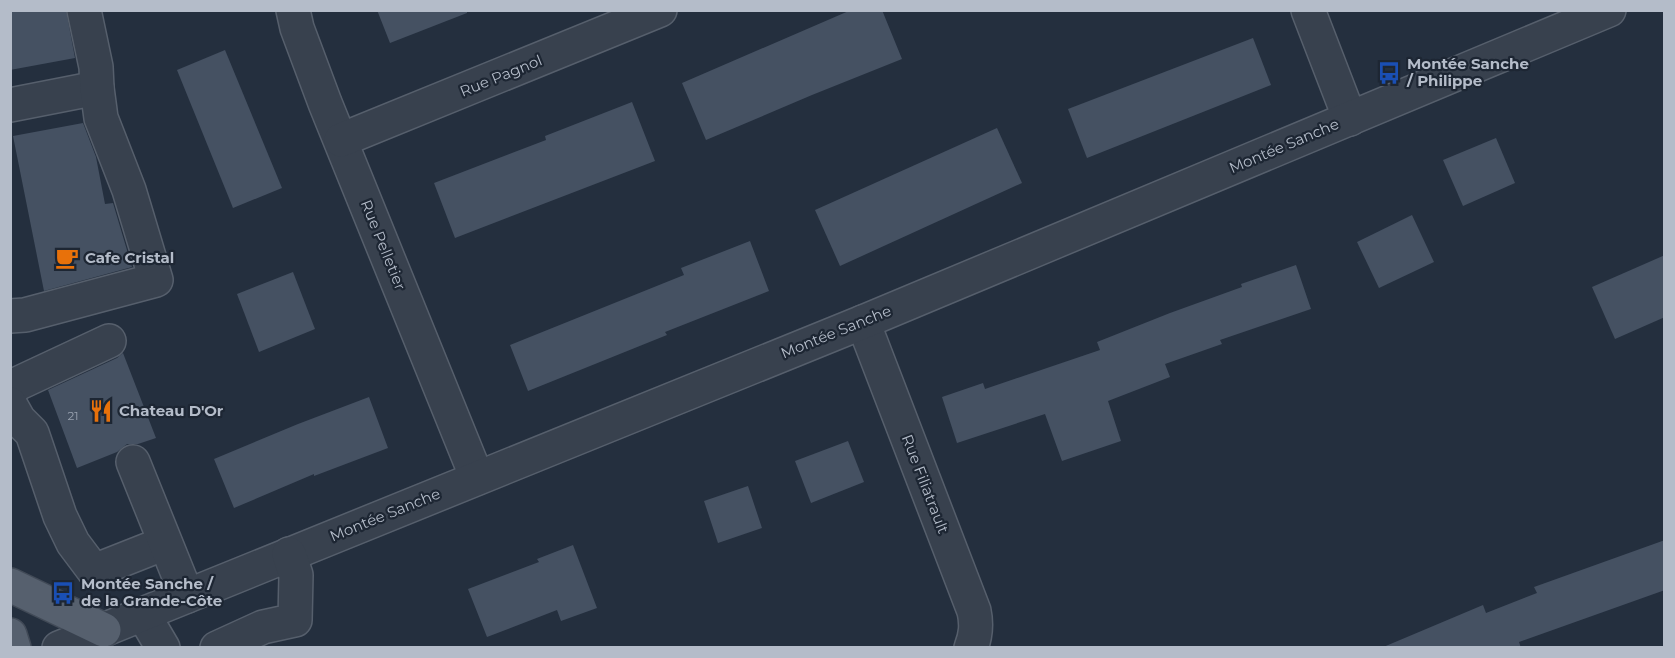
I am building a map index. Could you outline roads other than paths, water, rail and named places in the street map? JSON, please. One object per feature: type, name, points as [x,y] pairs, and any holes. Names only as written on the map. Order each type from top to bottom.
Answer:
[{"type":"main road","points":[[10,585],[119,629]]},
{"type":"main road","points":[[10,635],[15,648]]},
{"type":"street","points":[[10,316],[25,315],[156,280],[129,190],[101,118],[96,88],[96,67],[84,10]]},
{"type":"street","name":"Rue Pelletier","points":[[294,10],[297,28],[309,61],[477,478]]},
{"type":"street","name":"Rue Pagnol","points":[[341,140],[660,10]]},
{"type":"street","points":[[1308,10],[1350,119]]},
{"type":"street","name":"Montée Sanche","points":[[59,648],[119,629],[187,597],[289,554],[863,322],[1609,10]]},
{"type":"street","points":[[10,105],[96,88]]},
{"type":"street","name":"Rue Filiatrault","points":[[863,322],[974,611],[976,623],[971,648]]},
{"type":"street","points":[[10,392],[17,384],[109,341]]},
{"type":"street","points":[[10,404],[19,420],[32,433],[60,516],[73,543],[94,571],[165,543]]},
{"type":"street","points":[[133,462],[187,597]]},
{"type":"street","points":[[217,648],[263,627],[296,620],[296,575],[289,554]]},
{"type":"street","points":[[119,629],[163,648]]},
{"type":"place","name":"Montée Sanche / Philippe","points":[[1389,73]]},
{"type":"place","name":"Cafe Cristal","points":[[67,258]]},
{"type":"place","name":"Chateau D'Or","points":[[101,411]]},
{"type":"place","name":"Montée Sanche / de la Grande-Côte","points":[[63,593]]}]
